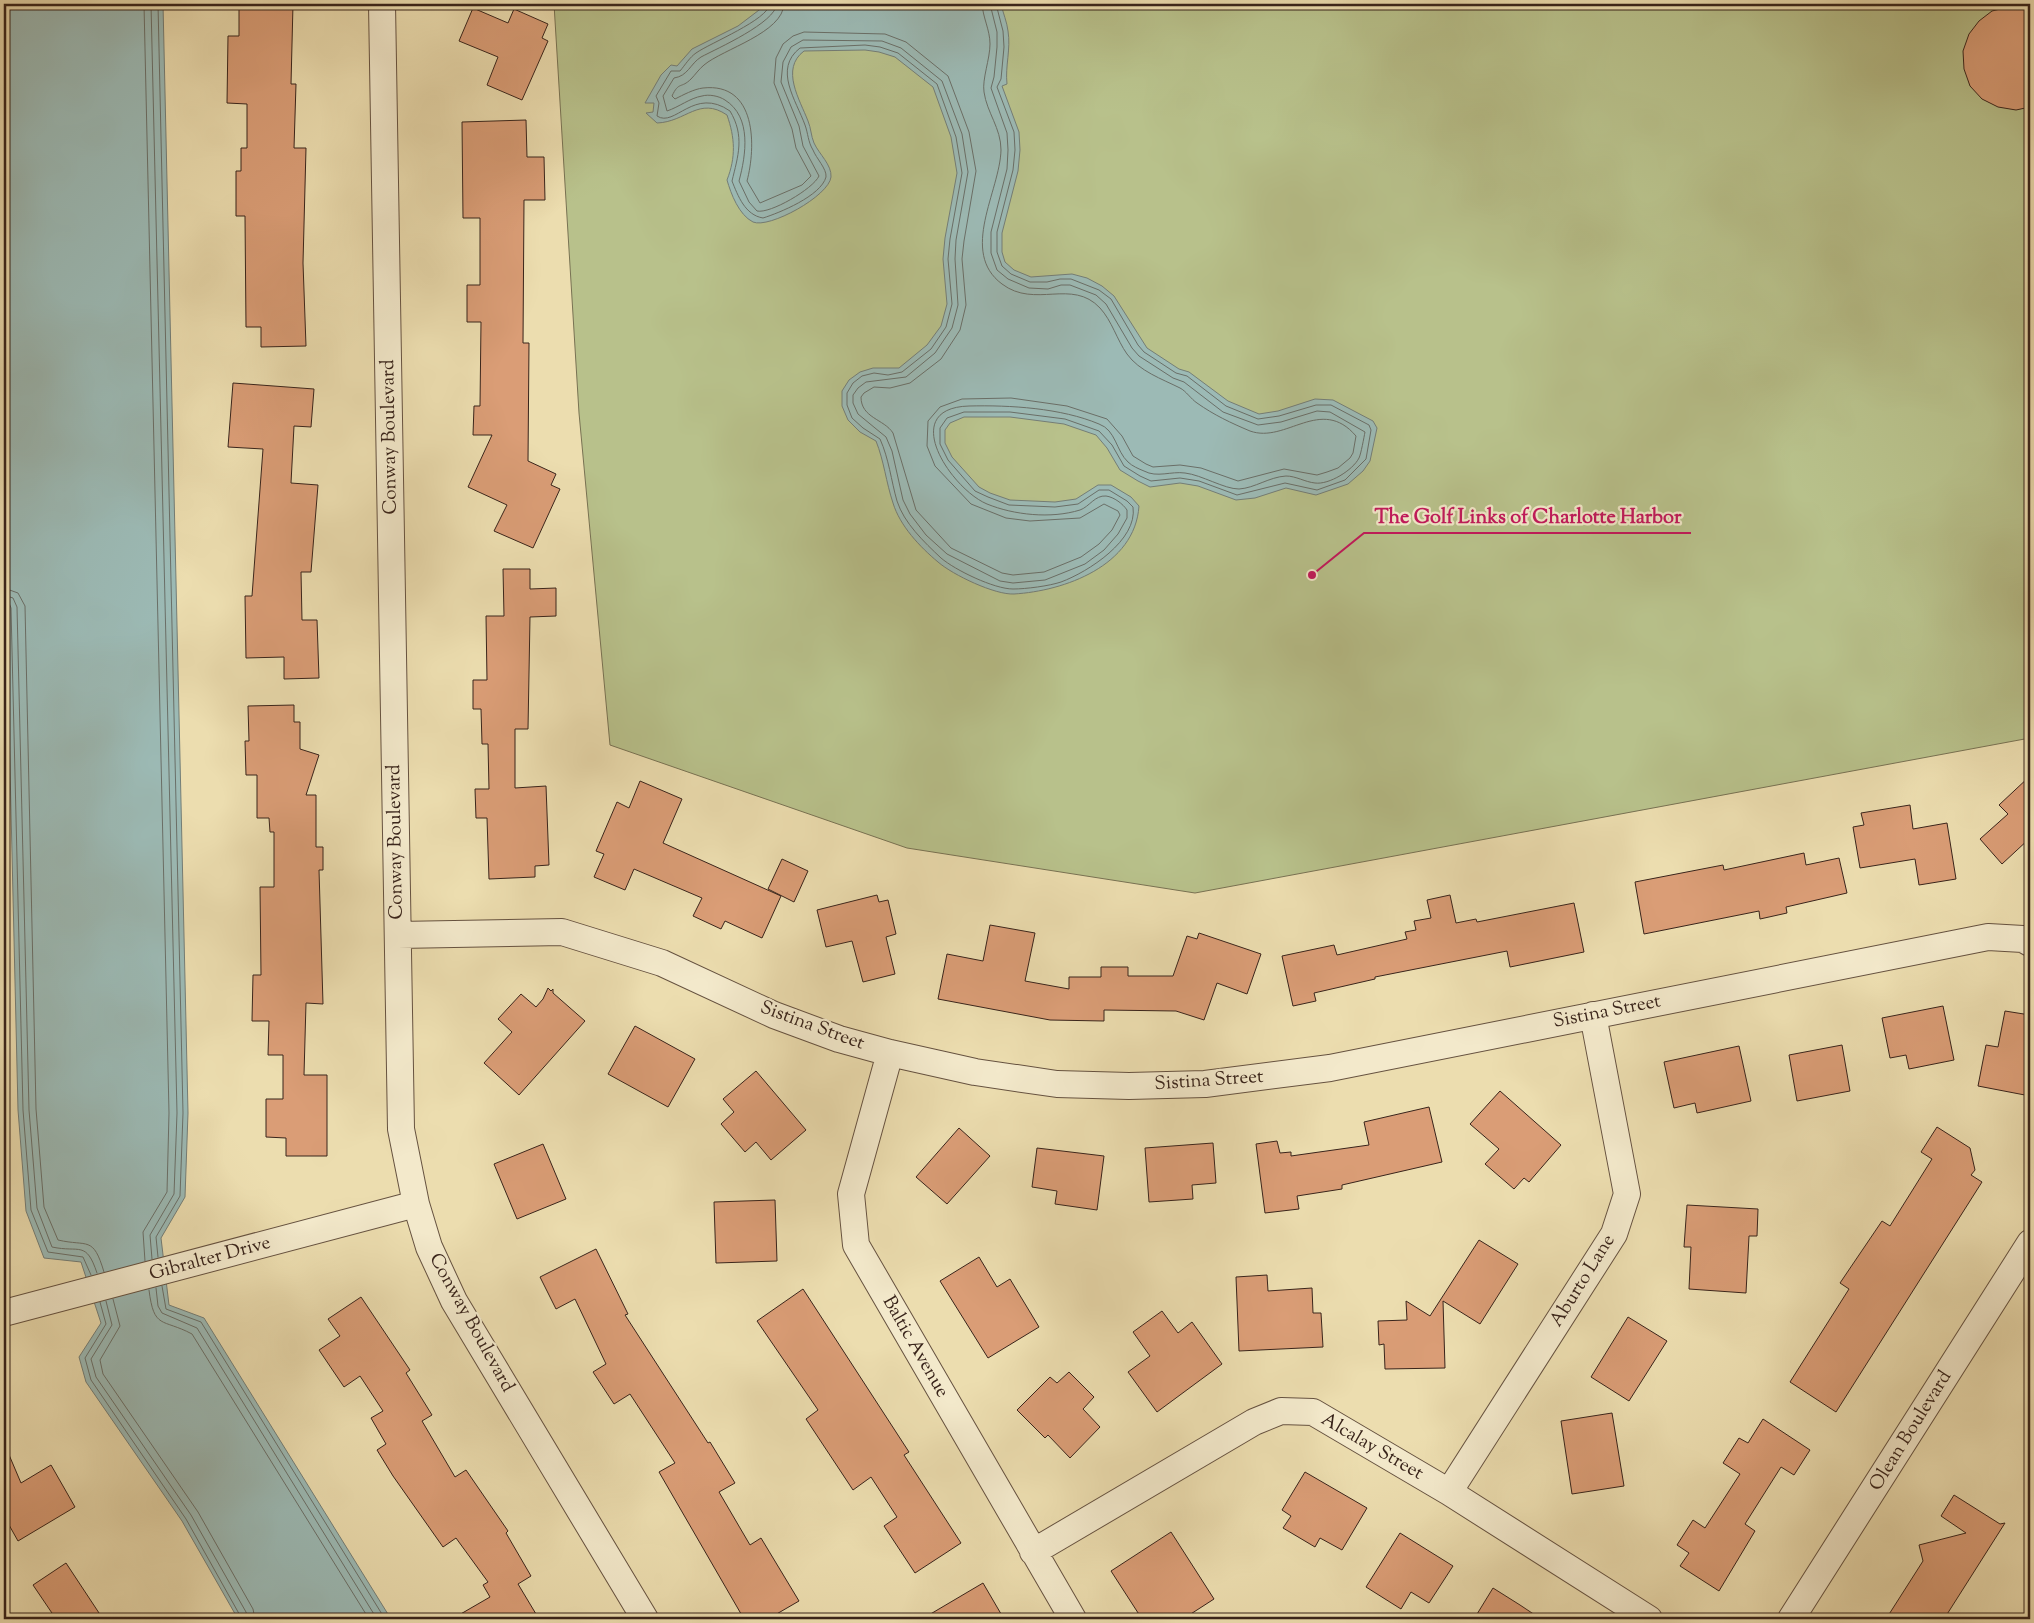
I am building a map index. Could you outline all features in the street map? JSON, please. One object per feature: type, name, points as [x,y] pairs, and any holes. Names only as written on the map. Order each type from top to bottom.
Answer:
[{"type":"street","name":"Conway Boulevard","points":[[382,4],[402,1130],[416,1204],[429,1247],[454,1301],[645,1619]]},
{"type":"street","name":"Sistina Street","points":[[398,935],[562,932],[662,963],[774,1015],[839,1039],[890,1053],[975,1072],[1058,1084],[1205,1084],[1330,1068],[1988,937],[2023,939],[2030,942]]},
{"type":"street","name":"Aburto Lane","points":[[1449,1492],[1614,1234],[1627,1194],[1593,1015]]},
{"type":"street","name":"Baltic Avenue","points":[[890,1053],[851,1194],[856,1244],[1033,1552],[1074,1619]]},
{"type":"street","name":"Gibralter Drive","points":[[4,1313],[61,1296],[197,1263],[416,1204]]},
{"type":"street","name":"Olean Boulevard","points":[[1792,1619],[2030,1243]]},
{"type":"street","name":"Alcalay Street","points":[[1033,1552],[1254,1422],[1281,1412],[1313,1412],[1449,1492],[1649,1619]]},
{"type":"green space","points":[[554,4],[2030,4],[2030,738],[1195,893],[907,848],[610,745],[579,413]]},
{"type":"water","points":[[4,4],[163,4],[188,1113],[185,1197],[161,1238],[169,1305],[204,1318],[391,1619],[238,1619],[182,1521],[86,1382],[79,1357],[101,1323],[81,1262],[44,1258],[26,1211],[18,1110],[4,510]]},
{"type":"water","points":[[767,4],[1001,4],[1009,38],[1007,84],[1002,86],[1019,132],[1020,150],[1018,171],[1002,233],[1002,252],[1005,262],[1014,270],[1031,277],[1072,274],[1087,278],[1102,286],[1114,296],[1147,348],[1179,369],[1189,372],[1228,401],[1259,414],[1278,411],[1315,399],[1333,400],[1373,421],[1377,428],[1370,461],[1363,471],[1348,484],[1316,495],[1286,488],[1255,498],[1236,500],[1198,486],[1180,483],[1150,487],[1120,470],[1107,448],[1096,435],[1064,424],[1010,417],[964,417],[950,423],[945,430],[945,443],[952,457],[979,487],[990,493],[1010,500],[1055,502],[1076,499],[1098,485],[1111,485],[1131,497],[1139,506],[1135,527],[1125,545],[1111,559],[1094,571],[1074,581],[1054,587],[1014,594],[996,591],[954,573],[938,562],[911,536],[900,520],[896,512],[876,441],[860,432],[848,420],[842,406],[842,391],[849,380],[860,372],[873,368],[899,368],[927,345],[941,326],[947,304],[943,259],[945,238],[957,173],[951,137],[933,87],[895,57],[879,52],[865,50],[804,51],[797,58],[793,67],[794,85],[814,143],[829,168],[831,177],[828,185],[810,201],[784,216],[761,223],[748,219],[736,204],[727,180],[732,163],[733,148],[732,132],[727,115],[708,108],[692,111],[667,122],[657,123],[646,113],[653,112],[654,103],[645,103],[661,75],[671,65],[677,66],[692,49],[738,26]]},
{"type":"building","points":[[239,4],[293,4],[291,84],[296,84],[294,148],[306,148],[303,263],[306,346],[261,347],[261,327],[246,327],[245,216],[236,216],[236,171],[241,171],[241,148],[247,148],[247,104],[227,103],[228,36],[239,36]]},
{"type":"building","points":[[2008,7],[2030,7],[2030,107],[2016,110],[1998,107],[1982,99],[1970,86],[1964,69],[1963,51],[1969,34],[1979,21],[1992,11]]},
{"type":"building","points":[[473,8],[508,23],[514,9],[548,24],[542,38],[548,41],[522,100],[487,85],[498,57],[459,41]]},
{"type":"building","points":[[526,120],[527,157],[544,157],[545,200],[524,200],[523,343],[529,343],[528,461],[556,474],[551,485],[560,489],[533,548],[494,531],[507,505],[468,487],[492,435],[473,435],[474,406],[480,406],[481,322],[467,322],[467,285],[480,285],[480,218],[463,218],[462,122]]},
{"type":"building","points":[[233,383],[314,389],[311,427],[294,426],[291,483],[318,485],[311,572],[301,572],[302,620],[317,620],[319,678],[284,679],[284,657],[246,658],[245,596],[252,596],[263,449],[228,447]]},
{"type":"building","points":[[503,569],[530,569],[530,589],[556,588],[556,616],[530,617],[528,729],[515,729],[515,788],[546,786],[549,865],[535,866],[535,877],[489,879],[487,818],[476,818],[475,789],[489,789],[488,744],[482,744],[481,709],[473,709],[473,680],[487,680],[486,616],[504,616]]},
{"type":"building","points":[[294,705],[294,722],[300,722],[300,749],[319,755],[306,795],[316,795],[316,847],[323,847],[323,870],[319,870],[323,1004],[306,1003],[304,1075],[327,1075],[327,1156],[286,1156],[286,1138],[266,1137],[266,1099],[283,1099],[283,1055],[268,1055],[269,1021],[252,1021],[253,975],[261,975],[260,887],[274,887],[274,832],[270,832],[269,818],[257,818],[257,775],[246,775],[245,741],[249,741],[248,706]]},
{"type":"building","points":[[2030,776],[2030,838],[2002,864],[1980,839],[2008,814],[1999,805]]},
{"type":"building","points":[[640,781],[682,799],[663,843],[781,896],[762,938],[725,921],[721,929],[693,916],[702,898],[634,869],[625,890],[594,877],[604,854],[596,851],[617,802],[629,808]]},
{"type":"building","points":[[1910,805],[1913,829],[1947,823],[1956,879],[1919,885],[1915,859],[1860,868],[1853,827],[1864,825],[1861,813]]},
{"type":"building","points":[[1804,853],[1806,865],[1839,858],[1847,893],[1786,907],[1787,913],[1760,919],[1759,911],[1644,934],[1635,882],[1723,865],[1724,870]]},
{"type":"building","points":[[782,859],[808,871],[794,902],[768,889]]},
{"type":"building","points":[[877,895],[879,902],[888,900],[896,934],[886,937],[895,974],[863,982],[852,941],[826,947],[817,910]]},
{"type":"building","points":[[1450,895],[1456,923],[1476,919],[1477,922],[1574,903],[1584,952],[1510,967],[1507,951],[1375,977],[1375,979],[1314,993],[1316,1001],[1293,1006],[1282,956],[1334,945],[1337,955],[1407,939],[1405,932],[1416,930],[1414,921],[1431,918],[1427,900]]},
{"type":"building","points":[[990,925],[1035,933],[1025,981],[1069,989],[1069,977],[1101,977],[1101,967],[1128,967],[1128,976],[1173,976],[1187,936],[1197,939],[1199,933],[1261,954],[1247,994],[1217,983],[1204,1020],[1176,1011],[1104,1010],[1104,1021],[1050,1020],[938,999],[947,954],[983,961]]},
{"type":"building","points":[[548,988],[551,991],[553,989],[553,993],[585,1021],[519,1095],[484,1063],[512,1032],[498,1019],[521,994],[536,1007],[543,999]]},
{"type":"building","points":[[1943,1006],[1954,1060],[1909,1069],[1906,1055],[1890,1058],[1882,1018]]},
{"type":"building","points":[[2005,1011],[2030,1015],[2030,1096],[1978,1086],[1986,1045],[1998,1047]]},
{"type":"building","points":[[635,1026],[695,1059],[668,1107],[608,1074]]},
{"type":"building","points":[[1842,1045],[1850,1091],[1797,1101],[1789,1055]]},
{"type":"building","points":[[1739,1046],[1751,1101],[1697,1113],[1695,1103],[1674,1108],[1664,1062]]},
{"type":"building","points":[[756,1071],[806,1130],[771,1160],[756,1142],[745,1152],[721,1124],[734,1112],[723,1099]]},
{"type":"building","points":[[1500,1091],[1561,1145],[1529,1182],[1524,1178],[1514,1189],[1485,1164],[1499,1149],[1470,1124]]},
{"type":"building","points":[[1429,1107],[1442,1162],[1342,1185],[1342,1189],[1297,1196],[1299,1209],[1265,1213],[1256,1144],[1277,1141],[1280,1153],[1291,1152],[1291,1156],[1369,1145],[1364,1122]]},
{"type":"building","points":[[1937,1127],[1970,1148],[1975,1170],[1971,1175],[1982,1182],[1836,1412],[1790,1382],[1849,1289],[1840,1283],[1882,1221],[1890,1226],[1932,1159],[1921,1152]]},
{"type":"building","points":[[959,1128],[990,1156],[947,1204],[916,1177]]},
{"type":"building","points":[[1213,1143],[1216,1183],[1192,1185],[1193,1199],[1149,1202],[1145,1148]]},
{"type":"building","points":[[543,1144],[566,1199],[517,1219],[494,1164]]},
{"type":"building","points":[[1037,1148],[1104,1156],[1097,1210],[1055,1204],[1057,1191],[1032,1187]]},
{"type":"building","points":[[775,1200],[777,1261],[716,1263],[714,1202]]},
{"type":"building","points":[[1687,1205],[1758,1209],[1757,1236],[1749,1236],[1746,1293],[1689,1289],[1691,1247],[1684,1247]]},
{"type":"building","points":[[1479,1240],[1518,1264],[1480,1324],[1443,1301],[1445,1368],[1385,1369],[1384,1344],[1379,1345],[1378,1321],[1407,1320],[1406,1301],[1430,1316]]},
{"type":"building","points":[[596,1249],[628,1314],[625,1315],[708,1443],[710,1442],[735,1483],[719,1492],[750,1545],[761,1538],[799,1601],[768,1619],[744,1619],[659,1472],[675,1463],[630,1394],[614,1404],[593,1372],[606,1364],[575,1299],[556,1309],[540,1277]]},
{"type":"building","points":[[979,1257],[997,1287],[1010,1279],[1039,1327],[988,1358],[940,1281]]},
{"type":"building","points":[[1267,1275],[1268,1291],[1312,1288],[1313,1313],[1321,1313],[1323,1347],[1239,1351],[1236,1277]]},
{"type":"building","points":[[803,1289],[909,1452],[904,1455],[961,1543],[915,1573],[884,1526],[897,1517],[871,1477],[853,1490],[806,1419],[818,1410],[757,1321]]},
{"type":"building","points":[[361,1297],[410,1370],[406,1373],[432,1415],[422,1421],[455,1477],[466,1470],[508,1531],[506,1533],[531,1576],[518,1584],[539,1619],[452,1619],[490,1597],[483,1585],[488,1582],[456,1538],[443,1547],[393,1476],[377,1450],[386,1444],[371,1418],[383,1411],[360,1376],[344,1387],[319,1350],[340,1336],[328,1319]]},
{"type":"building","points":[[1162,1311],[1178,1333],[1192,1322],[1222,1364],[1157,1412],[1128,1372],[1150,1356],[1133,1332]]},
{"type":"building","points":[[1628,1317],[1667,1341],[1629,1401],[1591,1377]]},
{"type":"building","points":[[1069,1372],[1094,1397],[1083,1409],[1100,1427],[1070,1458],[1048,1435],[1045,1438],[1017,1410],[1050,1377],[1057,1383]]},
{"type":"building","points":[[1612,1413],[1624,1486],[1572,1494],[1561,1421]]},
{"type":"building","points":[[1763,1419],[1810,1450],[1794,1475],[1781,1467],[1745,1524],[1755,1531],[1719,1591],[1680,1566],[1689,1553],[1677,1545],[1693,1520],[1705,1528],[1740,1474],[1723,1463],[1739,1438],[1748,1443]]},
{"type":"building","points":[[4,1443],[21,1483],[51,1465],[75,1507],[18,1541],[4,1516]]},
{"type":"building","points":[[1305,1472],[1367,1508],[1342,1550],[1320,1538],[1315,1547],[1283,1528],[1291,1516],[1282,1510]]},
{"type":"building","points":[[1954,1495],[2000,1524],[2005,1523],[1944,1619],[1886,1619],[1923,1561],[1919,1545],[1966,1533],[1941,1516]]},
{"type":"building","points":[[1171,1532],[1214,1599],[1183,1619],[1142,1619],[1111,1571]]},
{"type":"building","points":[[1400,1533],[1453,1566],[1429,1603],[1411,1592],[1401,1609],[1366,1587]]},
{"type":"building","points":[[66,1563],[103,1619],[56,1619],[33,1585]]},
{"type":"building","points":[[983,1583],[1004,1619],[922,1619]]},
{"type":"building","points":[[1493,1588],[1520,1605],[1541,1619],[1474,1619]]},
{"type":"place","name":"The Golf Links of Charlotte Harbor","points":[[1312,575]]}]
